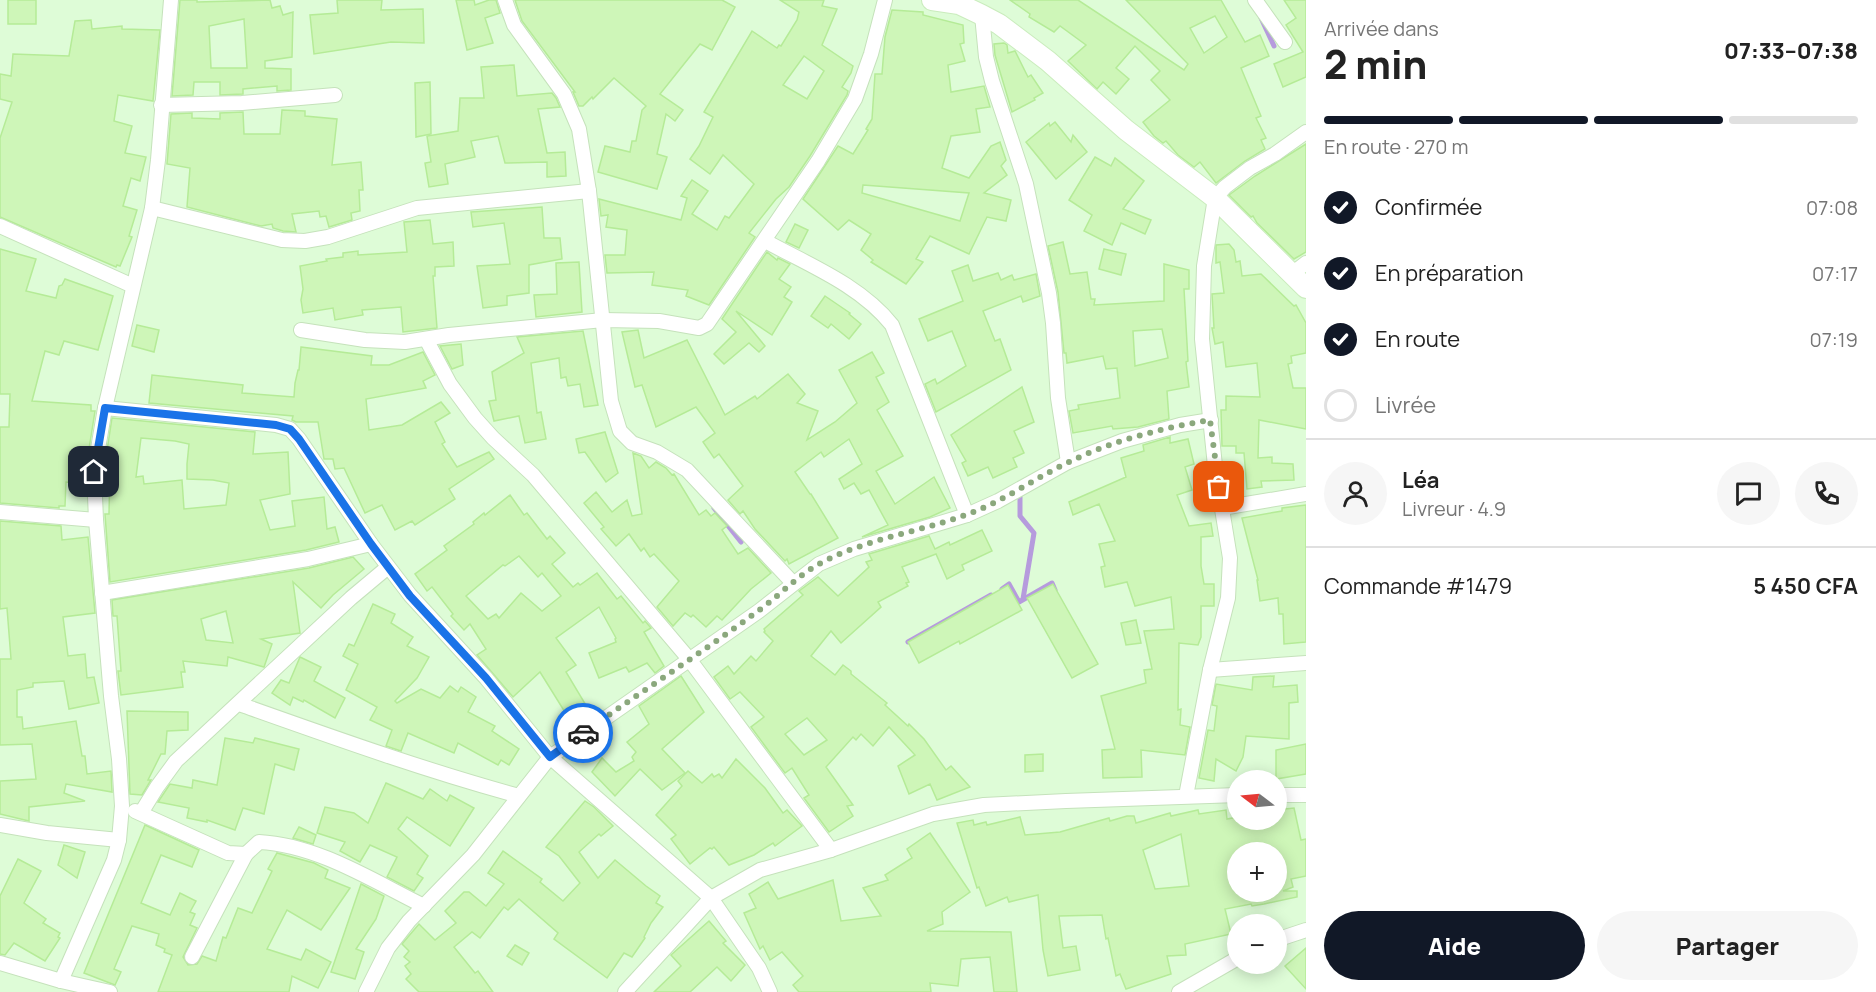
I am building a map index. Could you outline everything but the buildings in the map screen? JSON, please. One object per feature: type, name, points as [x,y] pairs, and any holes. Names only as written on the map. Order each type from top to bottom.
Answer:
[{"type":"main road","points":[[932,0],[959,4],[982,15],[999,24],[1048,61],[1126,130],[1215,198],[1253,236],[1299,268],[1306,288]]},
{"type":"street","points":[[61,981],[114,860],[119,840],[122,806],[119,759],[102,593],[94,472],[105,408],[152,208],[171,0]]},
{"type":"street","points":[[505,0],[514,25],[564,94],[579,129],[589,191],[611,401],[620,431],[632,443],[657,452],[687,470],[793,583]]},
{"type":"street","points":[[302,330],[365,340],[405,342],[603,320],[659,321],[699,328],[707,324],[818,161],[855,99],[871,54],[885,0]]},
{"type":"street","points":[[1255,0],[1285,42]]},
{"type":"street","points":[[982,15],[986,57],[1026,184],[1049,293],[1058,398],[1068,462]]},
{"type":"street","points":[[161,105],[242,103],[336,95]]},
{"type":"street","points":[[1186,796],[1210,670],[1228,598],[1230,558],[1210,420],[1202,339],[1204,266],[1215,198],[1225,187],[1250,168],[1306,132]]},
{"type":"street","points":[[152,208],[282,240],[305,241],[328,237],[417,208],[589,191]]},
{"type":"street","points":[[0,226],[132,286]]},
{"type":"street","points":[[765,241],[856,291],[880,310],[892,325],[967,515]]},
{"type":"street","points":[[426,339],[450,384],[475,417],[493,438],[534,475],[689,659],[831,850]]},
{"type":"street","points":[[105,408],[276,425],[290,429],[410,596],[486,678],[550,757],[711,898],[759,968],[770,992]]},
{"type":"street","points":[[366,992],[388,948],[473,855],[550,757],[759,611],[819,564],[854,549],[967,515],[998,501],[1068,462],[1122,441],[1180,425],[1210,420]]},
{"type":"street","points":[[1222,508],[1306,494]]},
{"type":"street","points":[[0,512],[96,520]]},
{"type":"street","points":[[102,593],[308,559],[371,544]]},
{"type":"street","points":[[141,813],[176,762],[351,598],[388,567]]},
{"type":"street","points":[[1210,670],[1306,663]]},
{"type":"street","points":[[239,704],[395,759],[519,796]]},
{"type":"street","points":[[624,992],[711,898],[760,870],[831,850],[933,814],[984,806],[1227,795]]},
{"type":"street","points":[[1287,795],[1306,795]]},
{"type":"street","points":[[122,806],[228,853],[246,854]]},
{"type":"street","points":[[0,825],[46,833],[119,840]]},
{"type":"street","points":[[192,957],[246,854],[259,842],[276,843],[326,858],[424,906]]},
{"type":"street","points":[[1287,936],[1306,930]]},
{"type":"street","points":[[0,963],[61,981],[110,992]]},
{"type":"street","points":[[1179,992],[1227,964]]},
{"type":"shaded area","points":[[0,0],[1306,0],[1306,992],[0,992]]},
{"type":"waterway","points":[[1261,18],[1274,46]]},
{"type":"waterway","points":[[1020,497],[1020,516],[1034,533],[1023,599]]},
{"type":"waterway","points":[[714,508],[741,542]]},
{"type":"waterway","points":[[1002,589],[1009,584],[1019,602],[1052,583],[1055,590]]},
{"type":"waterway","points":[[908,642],[991,595]]},
{"type":"way so far","points":[[583,733],[759,611],[819,564],[854,549],[967,515],[998,501],[1068,462],[1122,441],[1180,425],[1210,420],[1219,487]]},
{"type":"route","points":[[94,472],[105,408],[276,425],[290,429],[410,596],[486,678],[550,757],[583,733]]}]
